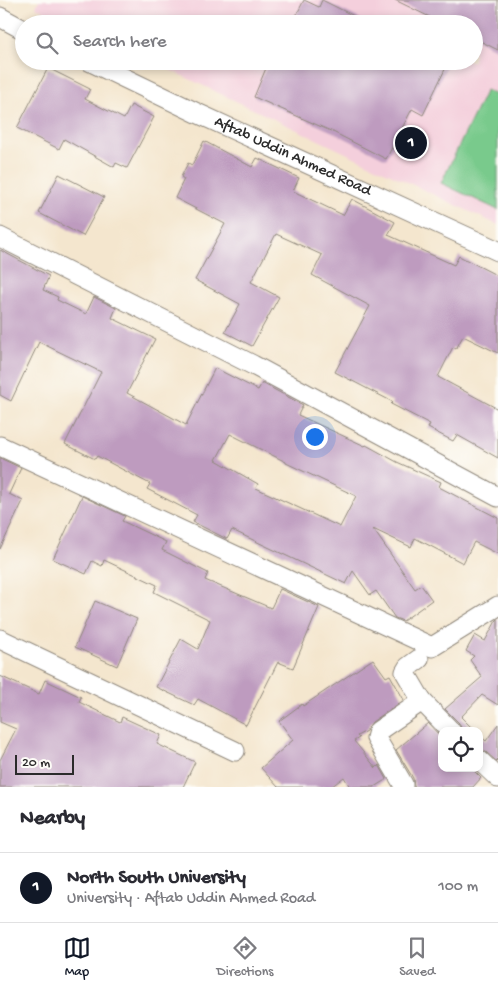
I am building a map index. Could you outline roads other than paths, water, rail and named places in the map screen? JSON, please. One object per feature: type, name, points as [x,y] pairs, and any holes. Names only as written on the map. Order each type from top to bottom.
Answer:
[{"type":"street","points":[[1,20],[15,26]]},
{"type":"street","name":"Aftab Uddin Ahmed Road","points":[[107,70],[498,251]]},
{"type":"street","points":[[0,236],[253,365],[498,497]]},
{"type":"street","points":[[0,446],[425,653]]},
{"type":"street","points":[[447,727],[422,701],[405,672],[408,667],[425,653],[498,606]]},
{"type":"street","points":[[0,639],[235,751]]},
{"type":"street","points":[[403,787],[376,738],[378,731],[422,701]]},
{"type":"street","points":[[483,764],[498,778]]},
{"type":"place","name":"North South University","points":[[411,143]]}]
